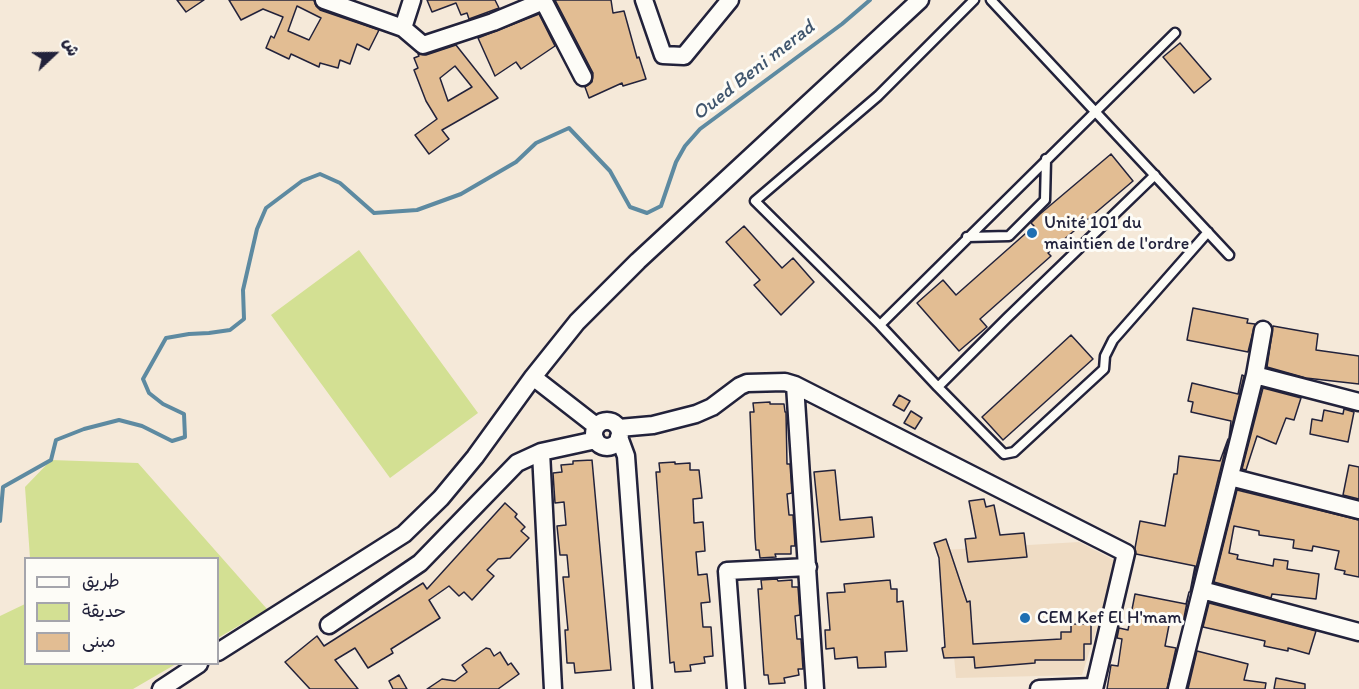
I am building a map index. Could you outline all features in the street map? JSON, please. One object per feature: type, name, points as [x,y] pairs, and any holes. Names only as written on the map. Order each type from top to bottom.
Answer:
[{"type":"street","points":[[324,0],[403,28],[423,45],[493,22],[543,1],[583,78]]},
{"type":"street","points":[[403,28],[411,0]]},
{"type":"street","points":[[644,0],[663,55],[684,56],[730,0]]},
{"type":"street","points":[[219,651],[404,534],[441,498],[475,457],[533,377],[577,322],[638,261],[920,0]]},
{"type":"street","points":[[1177,689],[1255,375],[1263,330]]},
{"type":"street","points":[[1255,375],[1359,402]]},
{"type":"street","points":[[533,377],[596,433],[602,446],[610,446],[617,441],[619,433]]},
{"type":"street","points":[[619,433],[696,414],[712,407],[747,383],[776,381],[795,385],[1126,554],[1094,688],[1039,689]]},
{"type":"street","points":[[795,385],[815,689]]},
{"type":"street","points":[[329,625],[420,563],[517,463],[596,433]]},
{"type":"street","points":[[619,433],[626,456],[643,689]]},
{"type":"street","points":[[541,452],[553,689]]},
{"type":"street","points":[[1230,477],[1359,510]]},
{"type":"street","points":[[736,689],[727,571],[808,567]]},
{"type":"street","points":[[1202,590],[1359,632]]},
{"type":"street","points":[[161,689],[196,665]]},
{"type":"lane","points":[[974,0],[878,96],[755,201],[880,325],[1004,454],[1014,452],[1104,369],[1105,356],[1113,340],[1208,232]]},
{"type":"lane","points":[[991,0],[1229,255]]},
{"type":"lane","points":[[880,325],[1175,33]]},
{"type":"lane","points":[[967,237],[1009,236],[1045,200],[1046,159]]},
{"type":"lane","points":[[938,387],[1155,175]]},
{"type":"shaded area","name":"CEM Kef El H'mam","points":[[1079,542],[1118,562],[1082,675],[956,678],[944,550]]},
{"type":"green space","points":[[359,250],[478,413],[390,478],[271,315]]},
{"type":"green space","points":[[51,460],[138,463],[267,609],[219,637],[219,557],[30,557],[25,487]]},
{"type":"green space","points":[[24,604],[24,665],[174,665],[133,689],[0,689],[0,616]]},
{"type":"building","points":[[177,0],[204,0],[186,12]]},
{"type":"building","points":[[229,0],[314,0],[320,10],[379,30],[369,50],[357,44],[350,64],[340,60],[338,68],[320,63],[319,67],[291,54],[289,59],[266,48],[271,36],[274,38],[283,17],[263,9],[241,20]],"holes":[[[297,6],[321,18],[309,40],[288,31]]]},
{"type":"building","points":[[427,0],[495,0],[499,8],[469,19],[467,13],[461,15],[456,3],[432,12]]},
{"type":"building","points":[[555,0],[611,0],[613,13],[624,11],[637,58],[639,57],[646,79],[623,86],[622,83],[589,98],[585,87],[592,82],[593,73]]},
{"type":"building","points":[[539,14],[555,46],[521,69],[516,62],[495,76],[478,38]]},
{"type":"building","points":[[1180,43],[1211,79],[1194,93],[1163,57]]},
{"type":"building","points":[[456,45],[498,98],[442,130],[449,139],[429,154],[415,135],[437,119],[426,101],[414,70],[418,68],[414,58],[419,56],[418,54],[426,55]],"holes":[[[455,66],[472,87],[448,101],[440,78]]]},
{"type":"building","points":[[1111,154],[1133,181],[1048,253],[1051,256],[980,319],[987,327],[959,351],[917,303],[943,280],[956,295],[1034,226],[1031,223],[1040,214]]},
{"type":"building","points":[[744,226],[782,268],[793,258],[814,282],[781,315],[754,285],[760,280],[726,242]]},
{"type":"building","points":[[1193,308],[1248,319],[1247,323],[1255,324],[1248,352],[1187,340]]},
{"type":"building","points":[[1273,326],[1318,334],[1316,350],[1359,356],[1359,384],[1306,378],[1267,367]]},
{"type":"building","points":[[1071,335],[1093,359],[1003,440],[982,417]]},
{"type":"building","points":[[1242,375],[1244,376],[1229,438],[1231,421],[1191,412],[1193,402],[1188,401],[1192,383],[1238,394]]},
{"type":"building","points":[[1263,388],[1301,398],[1294,420],[1286,418],[1276,444],[1257,436],[1246,470],[1242,469]]},
{"type":"building","points":[[899,395],[910,401],[904,411],[893,405]]},
{"type":"building","points":[[770,402],[770,404],[784,404],[786,412],[787,464],[790,464],[792,493],[787,494],[789,515],[793,515],[795,546],[791,546],[791,554],[775,554],[776,557],[760,558],[759,550],[756,550],[755,538],[750,412],[754,412],[753,403]]},
{"type":"building","points":[[1344,409],[1354,412],[1348,442],[1310,434],[1312,419],[1322,421],[1324,410],[1343,414]]},
{"type":"building","points":[[911,411],[922,418],[915,429],[904,423]]},
{"type":"building","points":[[1228,439],[1190,592],[1195,566],[1136,554],[1140,521],[1165,526],[1179,456],[1220,461]]},
{"type":"building","points":[[592,460],[611,670],[575,673],[574,663],[567,663],[565,630],[568,630],[563,577],[569,577],[567,555],[560,555],[557,526],[566,525],[564,502],[555,503],[553,473],[562,472],[561,465],[573,464],[573,461]]},
{"type":"building","points":[[675,462],[675,464],[690,463],[690,470],[699,470],[702,498],[693,499],[694,523],[703,522],[705,551],[696,552],[698,575],[707,574],[710,602],[701,603],[703,627],[711,627],[713,656],[704,657],[705,663],[690,665],[691,671],[675,672],[674,662],[670,663],[656,472],[660,472],[659,463]]},
{"type":"building","points":[[1349,465],[1359,467],[1359,499],[1343,495]]},
{"type":"building","points":[[835,470],[840,520],[872,517],[874,537],[821,542],[814,472]]},
{"type":"building","points":[[1237,490],[1359,520],[1359,577],[1344,574],[1345,571],[1335,569],[1339,551],[1313,546],[1312,551],[1293,548],[1294,540],[1259,535],[1259,531],[1234,526],[1229,553],[1238,555],[1237,559],[1273,566],[1274,559],[1288,561],[1287,569],[1319,574],[1316,599],[1272,594],[1271,598],[1214,582]]},
{"type":"building","points":[[984,499],[986,507],[994,505],[1000,535],[1024,533],[1027,557],[968,562],[965,539],[976,538],[969,501]]},
{"type":"building","points":[[505,503],[517,514],[515,517],[525,527],[521,531],[529,538],[510,558],[498,559],[487,570],[494,576],[472,600],[464,592],[459,596],[449,586],[429,600],[440,618],[391,649],[393,653],[368,668],[355,648],[335,660],[358,689],[310,689],[285,662],[317,636],[324,646],[423,583],[427,589]]},
{"type":"building","points":[[946,539],[967,602],[970,601],[973,644],[1061,639],[1061,632],[1071,632],[1071,624],[1091,624],[1091,644],[1084,644],[1084,660],[1035,660],[1035,663],[975,668],[974,657],[944,658],[939,558],[934,543]]},
{"type":"building","points":[[777,579],[778,581],[792,580],[792,587],[798,587],[800,615],[795,616],[797,639],[801,639],[803,669],[798,669],[799,675],[784,678],[785,683],[769,684],[768,675],[764,675],[758,589],[762,589],[761,580]]},
{"type":"building","points":[[890,580],[891,589],[897,589],[897,602],[903,601],[907,651],[885,652],[886,667],[858,668],[857,657],[835,659],[834,648],[826,649],[825,630],[830,630],[827,593],[845,592],[844,584]]},
{"type":"building","points":[[1189,592],[1183,623],[1170,620],[1165,646],[1176,648],[1167,689],[1107,689],[1111,665],[1118,666],[1122,639],[1117,638],[1119,628],[1128,630],[1135,594],[1186,604]]},
{"type":"building","points":[[1209,603],[1316,631],[1309,654],[1288,648],[1288,651],[1264,646],[1265,641],[1203,627]]},
{"type":"building","points":[[486,648],[490,649],[494,656],[500,652],[508,665],[511,663],[519,674],[498,689],[427,689],[442,679],[455,681],[467,672],[462,665]]},
{"type":"building","points":[[1197,651],[1248,664],[1244,680],[1266,683],[1265,689],[1188,689]]},
{"type":"building","points":[[399,675],[407,689],[393,689],[389,681]]},
{"type":"building","points":[[1276,678],[1305,684],[1305,689],[1274,689]]},
{"type":"waterway","name":"Oued Beni merad","points":[[0,521],[3,487],[51,460],[56,440],[84,429],[119,420],[142,426],[172,441],[185,437],[184,414],[163,404],[149,393],[143,379],[166,338],[230,330],[244,319],[243,290],[257,229],[266,208],[302,181],[320,174],[340,183],[374,213],[417,210],[461,194],[516,162],[536,143],[569,128],[610,171],[630,207],[647,213],[661,206],[676,162],[685,146],[700,129],[842,24],[870,0]]},
{"type":"place","name":"Unité 101 du maintien de l'ordre","points":[[1032,233]]},
{"type":"place","name":"CEM Kef El H'mam","points":[[1025,618]]}]
